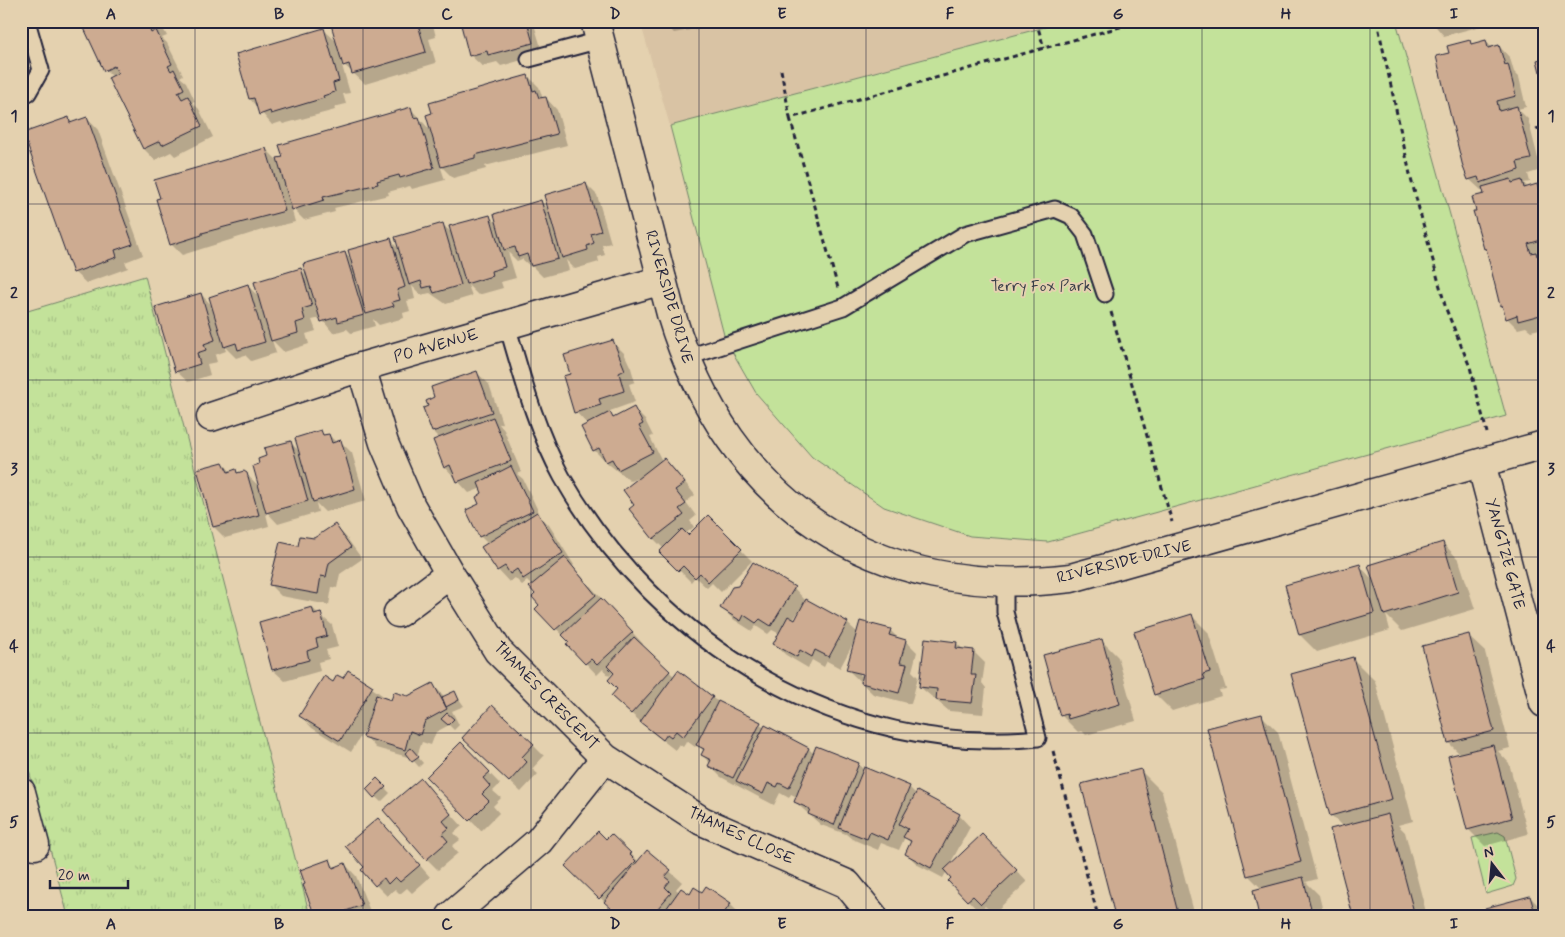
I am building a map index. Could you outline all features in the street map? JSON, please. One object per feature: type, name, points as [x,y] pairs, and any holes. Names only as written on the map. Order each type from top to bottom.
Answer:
[{"type":"street","name":"RIVERSIDE DRIVE","points":[[598,31],[662,280],[685,358],[711,412],[757,474],[781,498],[811,522],[843,541],[912,569],[961,580],[1006,583],[1071,578],[1105,570],[1544,445]]},
{"type":"street","name":"PO AVENUE","points":[[210,417],[361,367],[662,280]]},
{"type":"street","name":"THAMES CRESCENT","points":[[361,367],[384,443],[411,506],[450,574],[498,650],[605,758],[539,841],[451,916]]},
{"type":"street","name":"YANGTZE GATE","points":[[1481,463],[1544,703]]},
{"type":"street","points":[[398,613],[450,574]]},
{"type":"street","name":"THAMES CLOSE","points":[[605,758],[702,821],[847,884],[873,916]]},
{"type":"street","points":[[21,792],[35,844]]},
{"type":"lane","points":[[21,96],[28,92],[41,70],[27,21]]},
{"type":"lane","points":[[529,59],[598,31]]},
{"type":"lane","points":[[685,358],[843,307],[965,234],[1055,209],[1071,216],[1085,234],[1106,294]]},
{"type":"lane","points":[[507,325],[544,439],[562,477],[598,532],[635,576],[673,614],[752,673],[798,697],[846,716],[902,732],[967,740],[1038,738],[1005,612],[1006,583]]},
{"type":"path","points":[[1036,21],[1044,48]]},
{"type":"path","points":[[790,118],[1142,21]]},
{"type":"path","points":[[1377,21],[1411,179],[1446,309],[1470,367],[1487,433]]},
{"type":"path","points":[[781,70],[790,118],[843,307]]},
{"type":"path","points":[[1536,129],[1544,127]]},
{"type":"path","points":[[1106,294],[1172,525]]},
{"type":"path","points":[[1038,738],[1052,746],[1098,916]]},
{"type":"shaded area","points":[[640,21],[1068,21],[670,126]]},
{"type":"green space","name":"Terry Fox Park","points":[[1068,21],[1396,21],[1506,416],[1048,542],[970,536],[884,507],[812,457],[756,393],[725,339],[670,126]]},
{"type":"green space","points":[[145,276],[310,916],[68,916],[21,741],[21,313]]},
{"type":"green space","points":[[1498,832],[1505,836],[1516,879],[1513,886],[1486,894],[1472,838]]},
{"type":"building","points":[[94,21],[154,21],[156,25],[149,28],[151,33],[156,30],[172,64],[168,66],[171,71],[174,69],[184,89],[178,92],[182,99],[188,96],[202,126],[162,145],[160,141],[143,149],[108,78],[118,73],[114,66],[104,71],[83,26]]},
{"type":"building","points":[[330,21],[425,21],[426,26],[419,28],[426,52],[352,74],[349,64],[343,66]]},
{"type":"building","points":[[460,21],[527,21],[533,43],[488,55],[487,51],[469,56]]},
{"type":"building","points":[[324,28],[339,81],[333,83],[335,92],[323,96],[324,98],[271,114],[270,111],[259,115],[254,98],[249,99],[236,54]]},
{"type":"building","points":[[1470,40],[1471,44],[1486,40],[1488,48],[1499,45],[1505,65],[1508,64],[1516,96],[1497,101],[1499,111],[1517,106],[1531,159],[1517,162],[1519,170],[1480,183],[1478,177],[1468,180],[1463,167],[1436,56],[1449,53],[1447,46]]},
{"type":"building","points":[[1544,58],[1544,71],[1540,72],[1537,60]]},
{"type":"building","points":[[528,75],[533,91],[536,90],[539,98],[546,97],[557,134],[475,155],[475,158],[441,167],[426,115],[432,113],[429,103]]},
{"type":"building","points":[[411,107],[414,118],[419,117],[434,168],[400,178],[399,175],[377,181],[378,184],[323,197],[324,200],[292,210],[277,158],[283,157],[279,145]]},
{"type":"building","points":[[69,117],[70,123],[87,117],[133,244],[115,250],[117,257],[73,273],[23,133]]},
{"type":"building","points":[[266,148],[285,211],[202,233],[202,235],[170,245],[156,199],[160,198],[154,180]]},
{"type":"building","points":[[1511,179],[1512,183],[1522,180],[1524,188],[1537,184],[1544,208],[1544,239],[1528,244],[1531,253],[1536,252],[1537,256],[1544,254],[1544,314],[1518,321],[1517,315],[1506,319],[1502,305],[1500,306],[1486,248],[1484,249],[1473,211],[1476,211],[1472,197],[1484,194],[1482,187]]},
{"type":"building","points":[[586,183],[601,231],[591,234],[594,243],[587,246],[588,250],[562,258],[544,195]]},
{"type":"building","points":[[541,200],[558,259],[531,266],[527,254],[518,257],[515,247],[504,250],[494,214]]},
{"type":"building","points":[[490,215],[505,267],[491,271],[492,276],[466,284],[449,226]]},
{"type":"building","points":[[443,223],[461,285],[434,293],[431,286],[423,288],[421,281],[409,285],[395,237]]},
{"type":"building","points":[[391,238],[405,287],[397,290],[400,300],[392,302],[394,306],[366,314],[348,250]]},
{"type":"building","points":[[345,252],[364,315],[338,322],[337,317],[321,322],[303,264]]},
{"type":"building","points":[[301,268],[312,306],[302,309],[305,320],[296,323],[298,333],[271,341],[254,282]]},
{"type":"building","points":[[248,284],[265,342],[238,350],[236,343],[224,347],[209,297]]},
{"type":"building","points":[[201,293],[215,340],[204,344],[206,350],[197,353],[200,364],[175,372],[155,307]]},
{"type":"building","points":[[613,340],[625,370],[619,373],[624,391],[599,399],[601,405],[574,413],[563,376],[570,374],[564,355]]},
{"type":"building","points":[[477,371],[492,412],[432,432],[423,408],[428,406],[426,401],[434,397],[431,387]]},
{"type":"building","points":[[634,407],[643,424],[639,426],[653,452],[618,470],[612,459],[606,462],[599,448],[593,451],[581,427],[610,412],[613,418]]},
{"type":"building","points":[[493,417],[511,461],[457,482],[450,465],[444,468],[433,440]]},
{"type":"building","points":[[321,430],[323,435],[329,434],[332,443],[341,440],[355,489],[313,502],[295,438]]},
{"type":"building","points":[[291,441],[308,501],[266,513],[253,466],[259,464],[258,459],[266,456],[264,448]]},
{"type":"building","points":[[664,458],[685,483],[675,490],[686,504],[679,509],[684,515],[653,539],[629,509],[634,505],[623,490]]},
{"type":"building","points":[[223,462],[228,472],[236,469],[237,473],[244,471],[247,473],[259,515],[213,527],[197,469]]},
{"type":"building","points":[[511,466],[533,511],[479,537],[466,510],[479,504],[476,497],[482,493],[478,483]]},
{"type":"building","points":[[537,512],[563,553],[523,579],[517,569],[510,574],[505,566],[497,571],[481,547]]},
{"type":"building","points":[[708,515],[742,549],[708,582],[700,573],[695,578],[683,566],[678,571],[659,552],[682,529],[688,535]]},
{"type":"building","points":[[335,524],[351,547],[329,563],[326,577],[321,576],[318,594],[269,585],[280,542],[298,546],[300,536],[314,538]]},
{"type":"building","points":[[1443,542],[1458,592],[1384,615],[1368,565]]},
{"type":"building","points":[[565,557],[596,595],[555,630],[535,609],[539,605],[532,597],[535,594],[529,587]]},
{"type":"building","points":[[753,562],[795,587],[771,626],[760,619],[756,623],[744,615],[741,621],[720,608],[732,587],[738,586]]},
{"type":"building","points":[[1360,564],[1374,613],[1299,635],[1285,585]]},
{"type":"building","points":[[601,598],[633,632],[597,665],[591,659],[585,664],[566,644],[569,642],[562,635]]},
{"type":"building","points":[[806,599],[848,622],[829,657],[815,650],[812,657],[800,650],[797,657],[773,644],[788,616],[795,620]]},
{"type":"building","points":[[312,607],[314,614],[321,612],[327,636],[316,639],[318,647],[307,651],[309,660],[272,670],[259,622]]},
{"type":"building","points":[[1192,614],[1210,672],[1203,674],[1205,679],[1154,695],[1134,632]]},
{"type":"building","points":[[860,621],[891,629],[889,635],[906,640],[900,663],[907,664],[899,693],[861,683],[863,674],[846,670]]},
{"type":"building","points":[[1469,634],[1494,731],[1448,743],[1422,646]]},
{"type":"building","points":[[634,637],[670,671],[631,714],[611,696],[617,689],[608,680],[614,673],[607,666]]},
{"type":"building","points":[[925,638],[957,642],[956,648],[974,650],[971,675],[976,675],[972,703],[936,700],[937,689],[919,687]]},
{"type":"building","points":[[1102,639],[1120,704],[1068,719],[1067,714],[1060,716],[1043,655]]},
{"type":"building","points":[[1353,657],[1392,799],[1330,816],[1291,674]]},
{"type":"building","points":[[348,670],[373,686],[340,741],[299,716],[324,676],[333,682],[337,675],[343,678]]},
{"type":"building","points":[[678,670],[713,697],[683,737],[676,731],[671,737],[667,734],[663,740],[640,722]]},
{"type":"building","points":[[433,683],[447,709],[425,721],[420,735],[410,731],[405,750],[363,737],[376,695],[391,700],[394,692],[408,696]]},
{"type":"building","points":[[455,691],[459,700],[446,707],[442,697]]},
{"type":"building","points":[[718,701],[761,722],[733,778],[708,766],[711,760],[701,755],[704,749],[696,745]]},
{"type":"building","points":[[492,705],[534,744],[522,757],[527,762],[509,782],[462,738]]},
{"type":"building","points":[[447,713],[454,719],[448,725],[441,719]]},
{"type":"building","points":[[1262,714],[1301,862],[1247,876],[1207,728]]},
{"type":"building","points":[[765,725],[809,748],[789,788],[779,783],[777,787],[768,783],[763,794],[736,781]]},
{"type":"building","points":[[461,742],[490,772],[483,778],[490,786],[482,794],[489,801],[469,821],[426,777]]},
{"type":"building","points":[[1493,745],[1512,818],[1467,830],[1448,756]]},
{"type":"building","points":[[816,746],[859,763],[834,825],[808,814],[810,809],[794,802]]},
{"type":"building","points":[[411,748],[419,757],[412,762],[405,753]]},
{"type":"building","points":[[864,767],[910,786],[888,840],[870,832],[867,839],[839,828]]},
{"type":"building","points":[[1141,769],[1178,913],[1167,916],[1115,916],[1081,784]]},
{"type":"building","points":[[377,778],[386,787],[374,798],[366,789]]},
{"type":"building","points":[[421,778],[451,814],[443,821],[449,828],[442,834],[448,841],[426,860],[383,810]]},
{"type":"building","points":[[917,791],[960,814],[931,868],[905,854],[911,841],[903,837],[908,829],[899,824]]},
{"type":"building","points":[[1388,814],[1415,916],[1353,916],[1330,829]]},
{"type":"building","points":[[378,818],[420,865],[400,882],[395,877],[388,884],[384,878],[375,886],[361,870],[364,867],[345,846]]},
{"type":"building","points":[[598,831],[606,839],[611,834],[631,853],[629,854],[636,861],[599,899],[565,866]]},
{"type":"building","points":[[982,834],[1017,870],[981,904],[973,896],[967,901],[948,881],[951,878],[944,870]]},
{"type":"building","points":[[647,850],[671,870],[665,877],[670,881],[665,887],[671,893],[651,916],[620,916],[604,902]]},
{"type":"building","points":[[330,859],[333,868],[345,863],[362,905],[346,911],[348,916],[315,916],[303,885],[305,884],[300,870]]},
{"type":"building","points":[[1303,877],[1313,916],[1259,916],[1253,890]]},
{"type":"building","points":[[706,886],[731,903],[722,916],[661,916],[681,888],[690,894],[694,887],[702,892]]},
{"type":"building","points":[[1530,896],[1536,916],[1487,916],[1485,908]]}]
